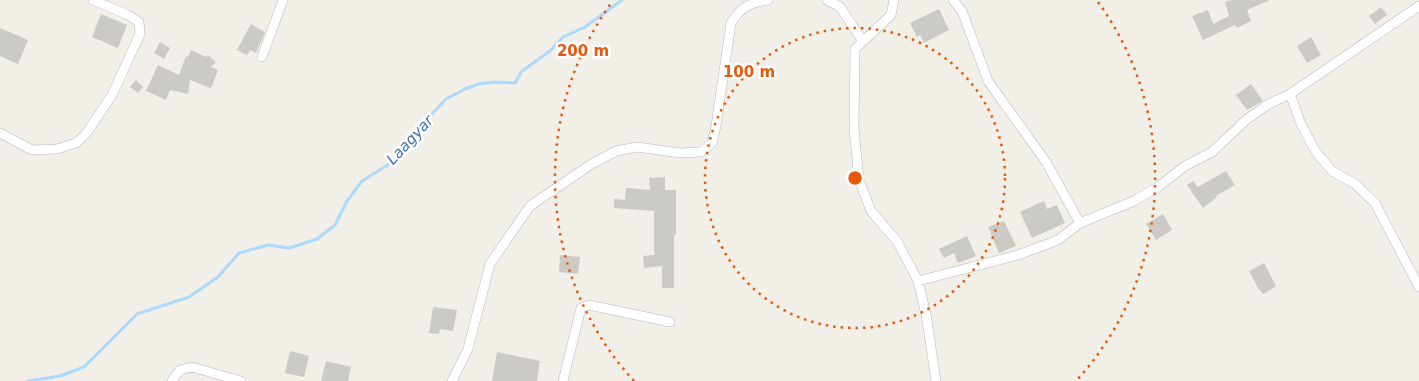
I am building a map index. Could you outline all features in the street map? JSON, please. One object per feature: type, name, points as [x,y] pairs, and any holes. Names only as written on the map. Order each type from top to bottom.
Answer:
[{"type":"street","points":[[0,133],[32,150],[57,149],[76,143],[86,134],[112,96],[140,34],[139,22],[134,18],[93,0]]},
{"type":"street","points":[[262,57],[283,0]]},
{"type":"street","points":[[452,381],[468,349],[490,264],[530,206],[590,165],[616,151],[636,147],[680,153],[701,152],[712,143],[731,23],[739,10],[756,2],[768,0]]},
{"type":"street","points":[[827,0],[840,7],[862,40]]},
{"type":"street","points":[[894,0],[891,15],[876,31],[862,40],[855,48],[854,129],[859,180],[871,211],[897,241],[918,282],[926,314],[936,381]]},
{"type":"street","points":[[953,0],[962,11],[988,81],[1046,162],[1080,223]]},
{"type":"street","points":[[918,282],[1018,255],[1058,240],[1080,223],[1134,201],[1158,187],[1185,166],[1212,152],[1247,119],[1269,104],[1290,94],[1419,6]]},
{"type":"street","points":[[1290,94],[1301,124],[1316,152],[1332,171],[1355,184],[1374,203],[1419,287]]},
{"type":"street","points":[[563,381],[581,308],[589,304],[670,322]]},
{"type":"street","points":[[172,381],[180,370],[192,366],[241,381]]},
{"type":"building","points":[[1232,0],[1270,0],[1247,10],[1251,21],[1237,28],[1235,25],[1203,40],[1192,16],[1208,10],[1213,24],[1229,16],[1225,2]]},
{"type":"building","points":[[1381,7],[1387,15],[1375,24],[1369,16]]},
{"type":"building","points":[[939,9],[949,30],[924,43],[920,35],[917,37],[910,23]]},
{"type":"building","points":[[101,14],[127,25],[118,48],[92,37]]},
{"type":"building","points":[[251,24],[265,32],[256,53],[250,50],[247,55],[237,50]]},
{"type":"building","points":[[0,28],[28,40],[18,64],[0,56]]},
{"type":"building","points":[[1311,37],[1321,55],[1307,63],[1297,46]]},
{"type":"building","points":[[160,42],[170,48],[164,59],[154,53]]},
{"type":"building","points":[[191,50],[206,57],[208,55],[216,62],[211,67],[218,70],[211,88],[190,80],[188,94],[170,90],[166,100],[146,91],[158,65],[179,75],[186,56],[188,57]]},
{"type":"building","points":[[136,80],[143,87],[138,93],[130,87]]},
{"type":"building","points":[[1251,84],[1263,101],[1247,110],[1236,95]]},
{"type":"building","points":[[1226,171],[1235,185],[1216,196],[1203,208],[1187,185],[1193,181],[1198,187]]},
{"type":"building","points":[[665,177],[665,190],[676,190],[674,288],[662,288],[662,266],[644,268],[643,256],[654,255],[654,211],[614,208],[614,199],[625,200],[626,188],[650,190],[649,178]]},
{"type":"building","points":[[1044,201],[1047,209],[1057,205],[1065,223],[1032,238],[1020,212]]},
{"type":"building","points":[[1163,214],[1172,230],[1156,240],[1146,224]]},
{"type":"building","points":[[1004,221],[1016,246],[999,253],[988,227]]},
{"type":"building","points":[[967,236],[976,256],[958,263],[954,253],[944,258],[939,249]]},
{"type":"building","points":[[560,255],[580,257],[578,274],[559,272]]},
{"type":"building","points":[[1264,263],[1276,286],[1263,294],[1249,271]]},
{"type":"building","points":[[433,307],[457,310],[453,331],[440,329],[439,334],[429,333]]},
{"type":"building","points":[[290,351],[309,356],[304,377],[285,373]]},
{"type":"building","points":[[497,352],[540,361],[537,381],[492,381]]},
{"type":"building","points":[[326,361],[351,367],[348,381],[321,381]]},
{"type":"waterway","name":"Laagyar","points":[[28,381],[60,376],[84,367],[137,314],[189,297],[218,277],[239,253],[268,245],[289,248],[317,239],[335,225],[347,201],[362,181],[394,161],[404,146],[420,131],[426,120],[446,99],[478,84],[495,82],[515,83],[522,71],[550,51],[563,37],[585,27],[622,0]]}]
